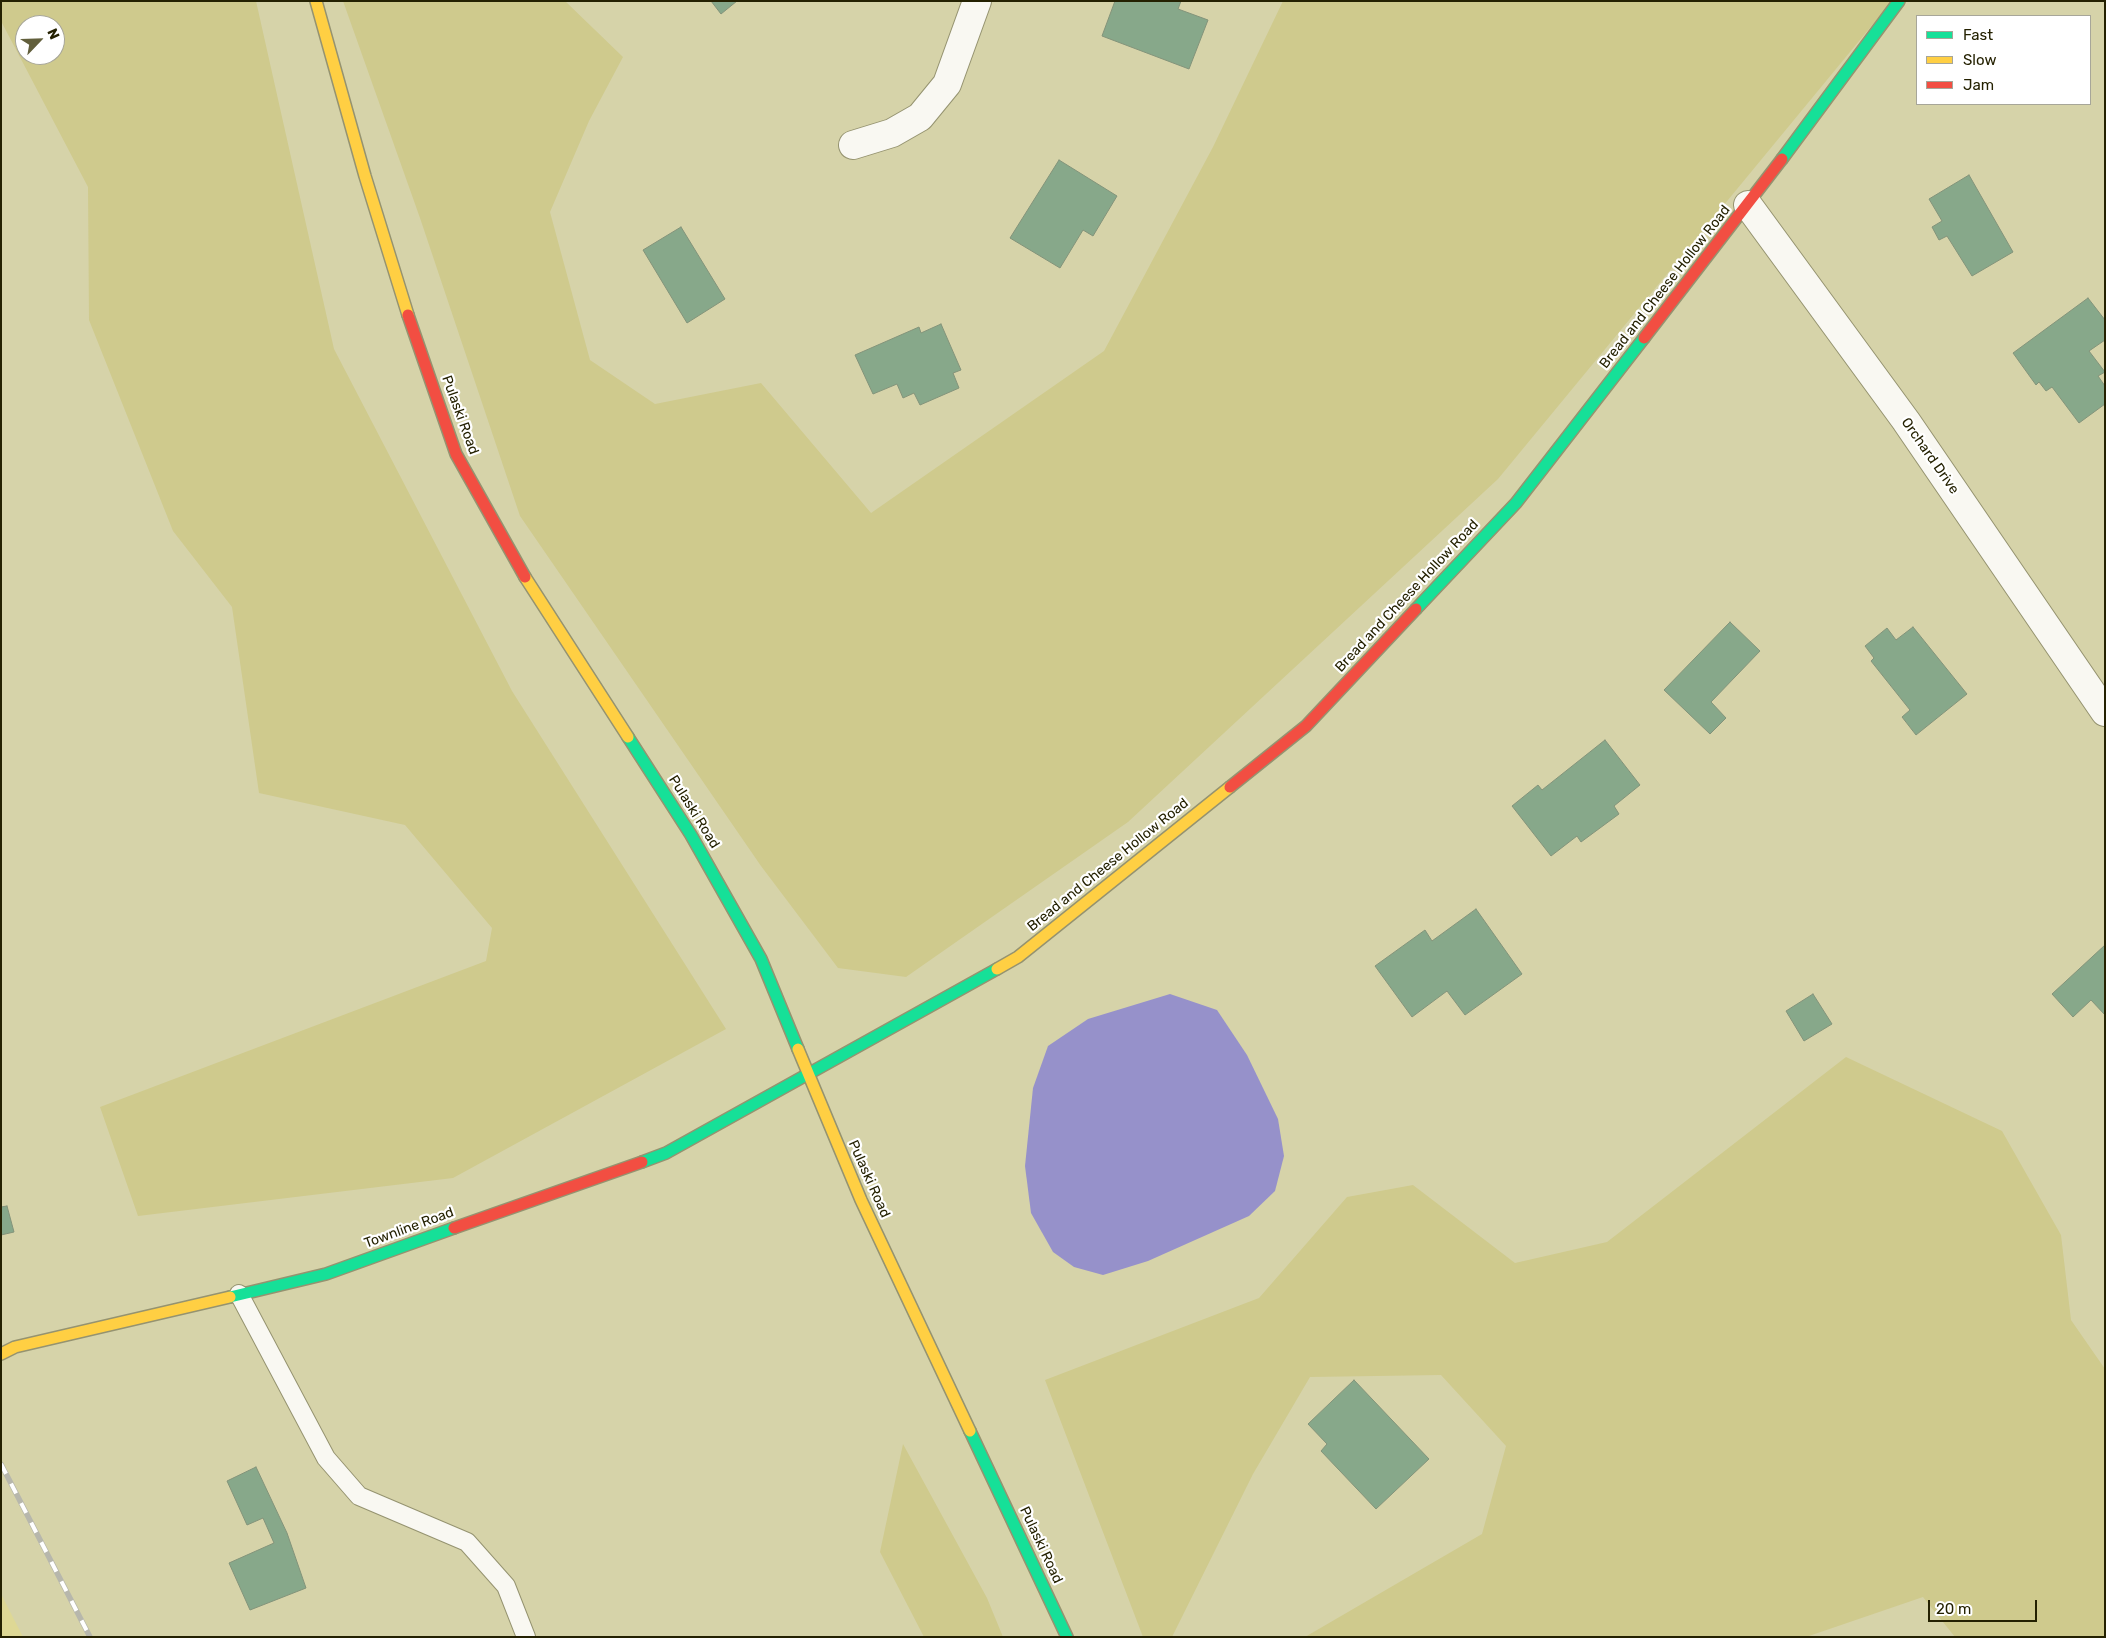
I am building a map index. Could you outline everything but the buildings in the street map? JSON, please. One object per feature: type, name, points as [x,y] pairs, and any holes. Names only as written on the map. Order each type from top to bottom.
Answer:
[{"type":"main road","name":"Pulaski Road","points":[[316,1],[367,185],[413,330],[456,454],[519,567],[691,834],[761,959],[861,1200],[1067,1637]]},
{"type":"main road","name":"Bread and Cheese Hollow Road","points":[[808,1074],[1018,957],[1306,726],[1516,503],[1748,205],[1899,1]]},
{"type":"main road","name":"Townline Road","points":[[1,1354],[15,1347],[326,1274],[666,1153],[808,1074]]},
{"type":"street","points":[[853,145],[892,133],[920,117],[948,84],[977,1]]},
{"type":"street","name":"Orchard Drive","points":[[1748,205],[1906,421],[2105,712]]},
{"type":"lane","points":[[239,1294],[326,1458],[359,1496],[467,1542],[506,1586],[526,1637]]},
{"type":"shaded area","points":[[1,1],[256,1],[334,349],[512,691],[726,1029],[453,1178],[138,1216],[100,1107],[486,961],[492,928],[405,825],[259,793],[232,607],[173,531],[89,320],[88,187],[24,65],[65,65],[65,15],[15,15],[15,48],[1,21]]},
{"type":"shaded area","points":[[343,1],[565,1],[623,57],[589,121],[550,212],[590,360],[655,404],[761,383],[871,513],[1104,351],[1213,147],[1283,1],[1892,1],[1498,479],[1128,822],[906,977],[838,968],[761,866],[520,516],[420,218]]},
{"type":"shaded area","points":[[1170,994],[1217,1010],[1247,1055],[1278,1119],[1284,1156],[1275,1191],[1249,1216],[1148,1261],[1103,1275],[1074,1267],[1053,1252],[1031,1213],[1025,1166],[1033,1088],[1048,1046],[1088,1019]]},
{"type":"shaded area","points":[[1846,1057],[2002,1131],[2061,1235],[2071,1320],[2105,1369],[2105,1637],[1955,1637],[1923,1597],[1806,1637],[1305,1637],[1482,1534],[1506,1446],[1441,1375],[1310,1377],[1253,1474],[1172,1637],[1143,1637],[1045,1380],[1259,1298],[1347,1197],[1413,1185],[1515,1263],[1607,1242]]},
{"type":"shaded area","points":[[903,1444],[987,1598],[1003,1637],[924,1637],[880,1552]]},
{"type":"shaded area","points":[[1,1594],[23,1637],[1,1637]]},
{"type":"railway","points":[[1,1464],[90,1637]]},
{"type":"traffic: fast","points":[[1782,159],[1899,1]]},
{"type":"traffic: fast","points":[[1416,609],[1516,503],[1644,338]]},
{"type":"traffic: fast","points":[[628,737],[691,835],[761,959],[798,1049]]},
{"type":"traffic: fast","points":[[642,1162],[666,1153],[997,969]]},
{"type":"traffic: fast","points":[[230,1297],[326,1274],[454,1228]]},
{"type":"traffic: fast","points":[[970,1431],[1067,1637]]},
{"type":"traffic: slow","points":[[316,1],[365,176],[408,315]]},
{"type":"traffic: slow","points":[[525,577],[628,737]]},
{"type":"traffic: slow","points":[[997,969],[1018,957],[1230,787]]},
{"type":"traffic: slow","points":[[798,1049],[861,1200],[970,1431]]},
{"type":"traffic: slow","points":[[1,1354],[15,1347],[230,1297]]},
{"type":"traffic: jam","points":[[1644,338],[1782,159]]},
{"type":"traffic: jam","points":[[408,315],[456,454],[525,577]]},
{"type":"traffic: jam","points":[[1230,787],[1306,726],[1416,609]]},
{"type":"traffic: jam","points":[[454,1228],[642,1162]]}]
